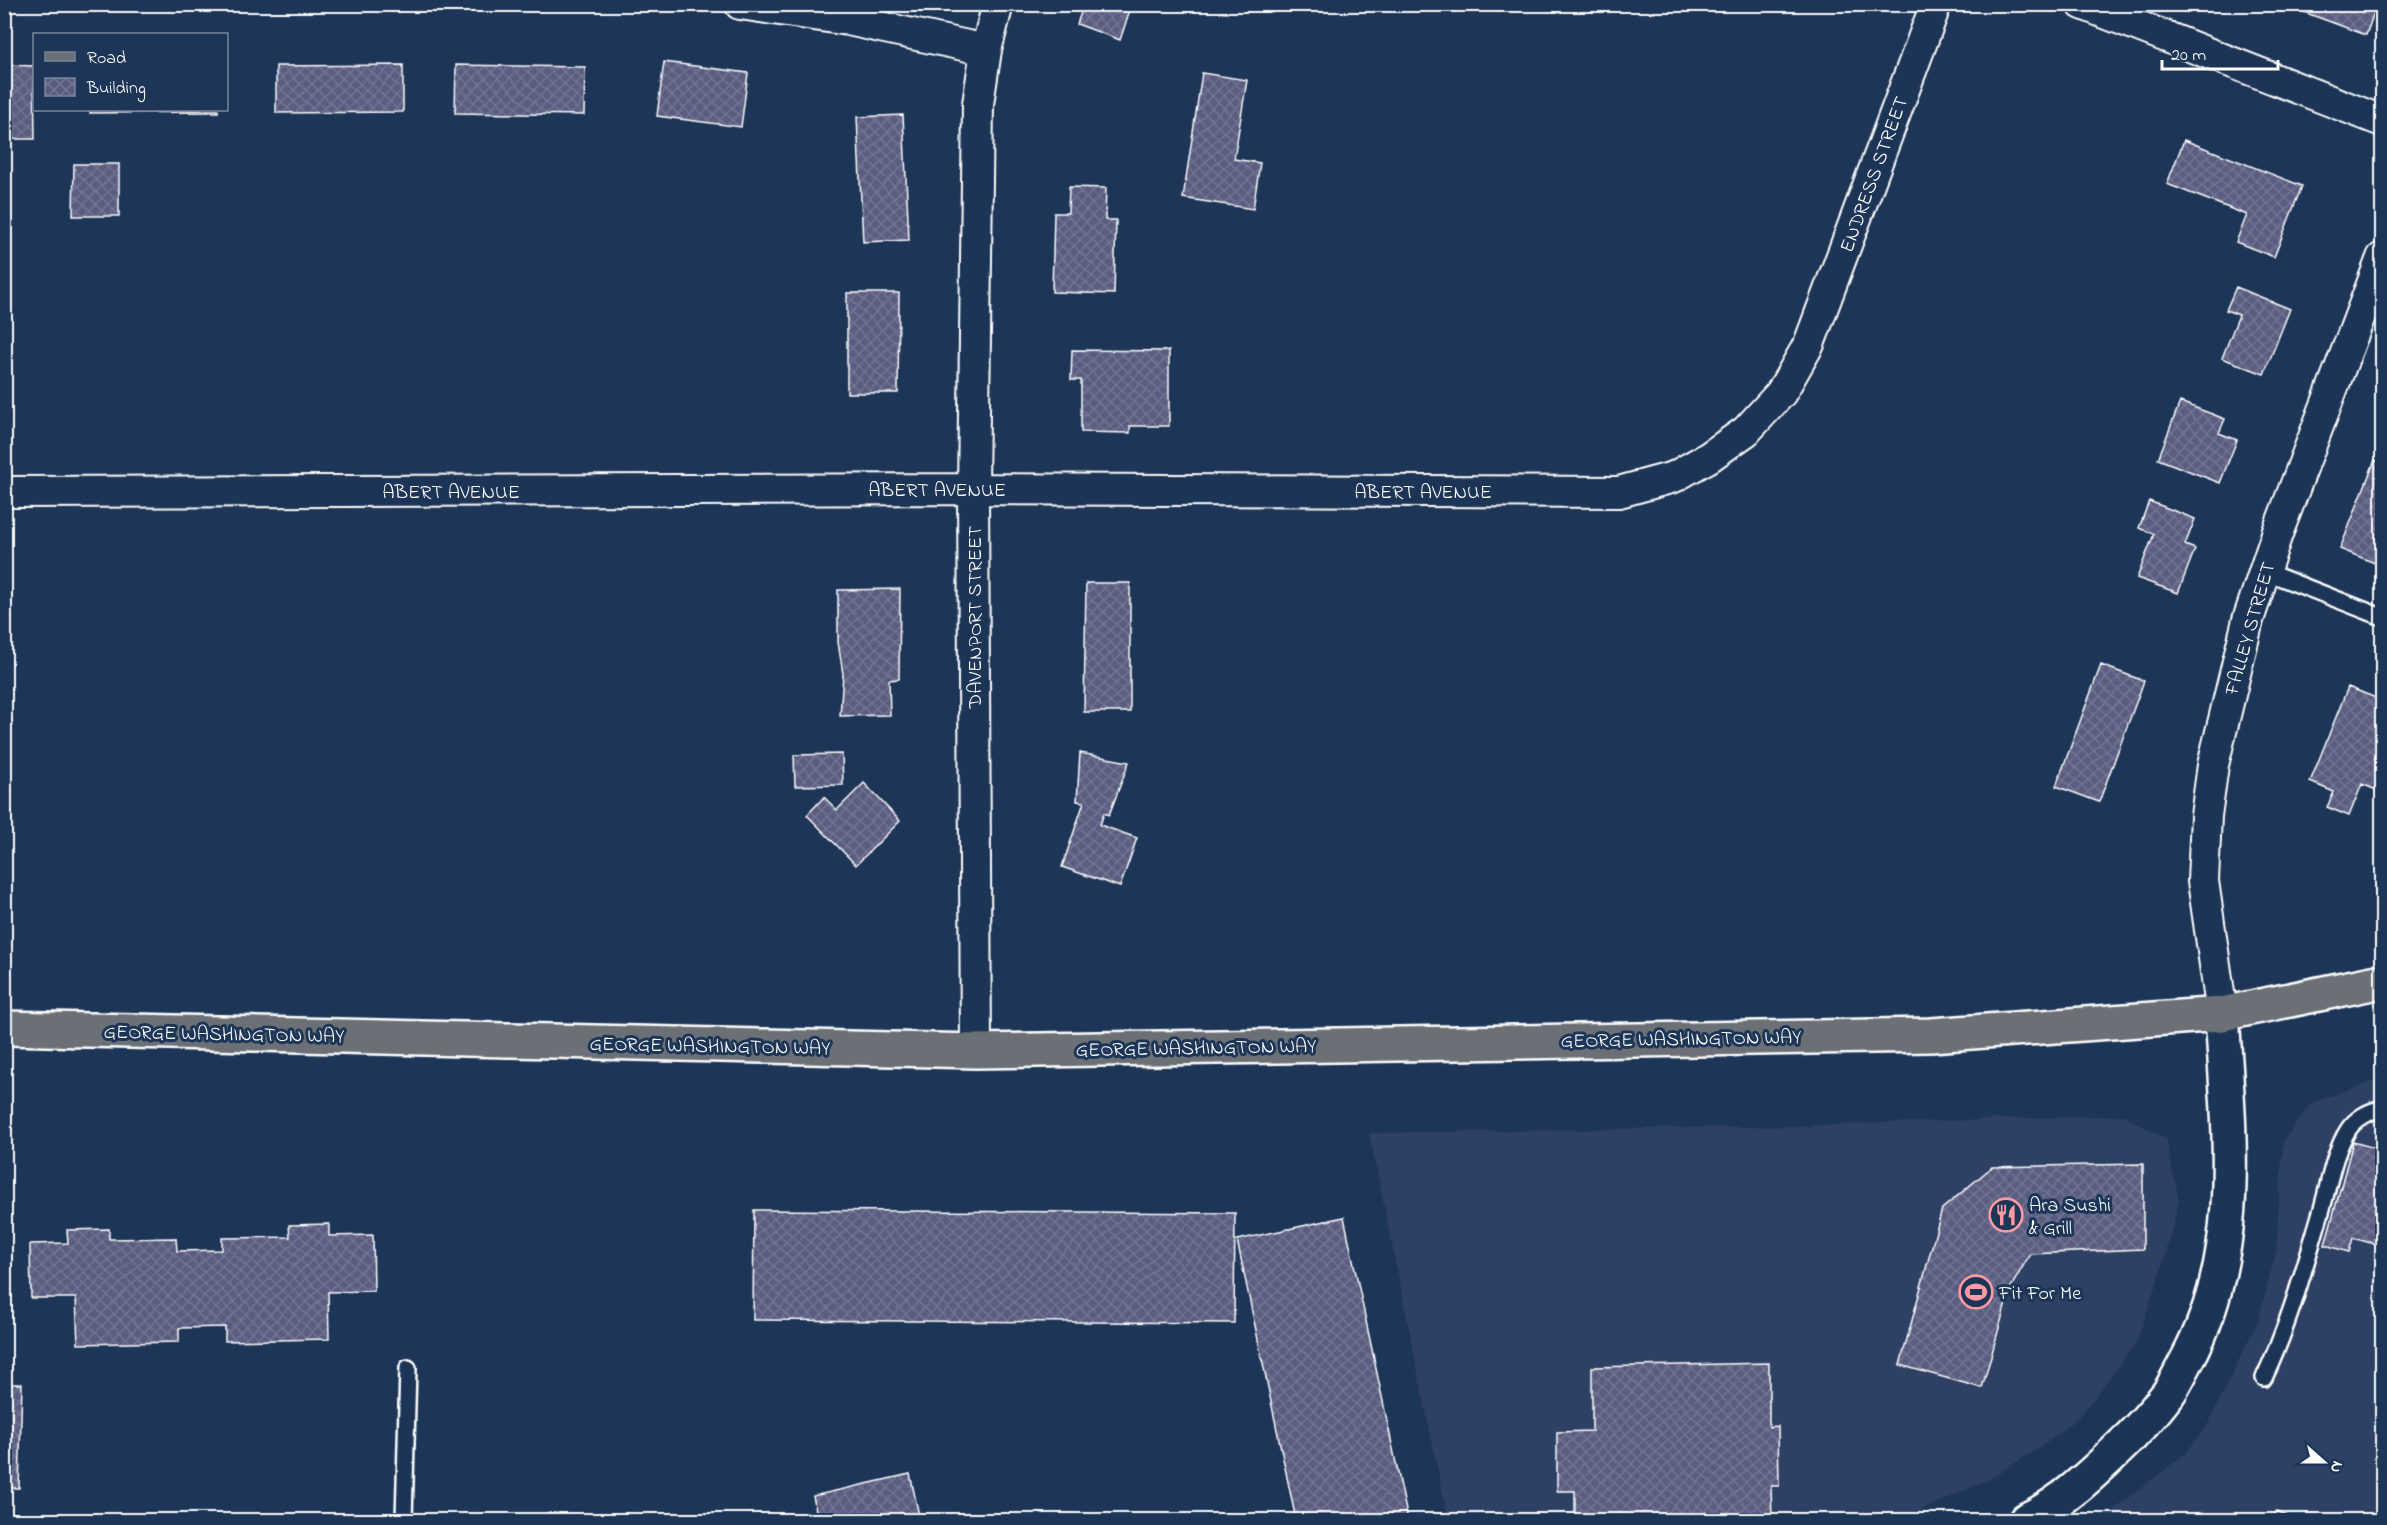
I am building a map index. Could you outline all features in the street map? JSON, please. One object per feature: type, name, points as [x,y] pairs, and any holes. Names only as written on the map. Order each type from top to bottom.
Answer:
[{"type":"main road","name":"GEORGE WASHINGTON WAY","points":[[4,1028],[976,1051],[1931,1035],[2222,1014],[2382,981]]},
{"type":"street","points":[[740,4],[848,20],[986,50]]},
{"type":"street","name":"DAVENPORT STREET","points":[[976,1051],[973,489],[978,104],[986,50],[998,4]]},
{"type":"street","name":"ENDRESS STREET","points":[[1809,344],[1936,4]]},
{"type":"street","points":[[2082,4],[2382,121]]},
{"type":"street","name":"FALLEY STREET","points":[[2222,1014],[2203,880],[2206,816],[2212,765],[2248,620],[2264,572],[2382,258]]},
{"type":"street","name":"ABERT AVENUE","points":[[4,492],[973,489],[1619,492],[1674,477],[1746,431],[1781,393],[1809,344]]},
{"type":"street","points":[[2026,1521],[2044,1511],[2094,1472],[2134,1433],[2169,1393],[2195,1344],[2212,1301],[2223,1256],[2229,1216],[2231,1153],[2222,1014]]},
{"type":"lane","points":[[2264,572],[2382,617]]},
{"type":"lane","points":[[2264,1378],[2281,1342],[2338,1149],[2350,1127],[2371,1110],[2382,1109]]},
{"type":"lane","points":[[404,1521],[408,1368]]},
{"type":"shaded area","points":[[2382,1078],[2382,1520],[2100,1520],[2185,1454],[2207,1426],[2259,1318],[2276,1250],[2283,1141],[2311,1103]]},
{"type":"shaded area","points":[[2124,1115],[2166,1139],[2179,1200],[2164,1262],[2136,1343],[2082,1414],[2048,1442],[1988,1480],[1899,1520],[1448,1520],[1369,1133],[1795,1126]]},
{"type":"building","points":[[1084,4],[1132,4],[1120,40],[1077,24]]},
{"type":"building","points":[[2282,4],[2377,4],[2366,35]]},
{"type":"building","points":[[664,62],[748,73],[741,127],[657,116]]},
{"type":"building","points":[[5,65],[33,66],[35,139],[8,139],[8,121],[4,121]]},
{"type":"building","points":[[403,65],[403,112],[276,113],[276,66]]},
{"type":"building","points":[[456,65],[585,67],[584,115],[455,113]]},
{"type":"building","points":[[1202,73],[1247,80],[1234,159],[1260,163],[1253,209],[1183,198]]},
{"type":"building","points":[[90,111],[218,111],[218,112],[90,113]]},
{"type":"building","points":[[903,115],[909,240],[863,242],[857,117]]},
{"type":"building","points":[[2184,140],[2302,186],[2274,257],[2236,242],[2247,215],[2167,184]]},
{"type":"building","points":[[74,164],[119,164],[119,216],[73,216]]},
{"type":"building","points":[[1069,187],[1106,188],[1105,220],[1116,220],[1114,294],[1052,292],[1054,213],[1068,213]]},
{"type":"building","points":[[2236,287],[2290,309],[2264,374],[2222,358],[2239,315],[2226,310]]},
{"type":"building","points":[[847,293],[899,293],[898,393],[847,393]]},
{"type":"building","points":[[1072,350],[1169,351],[1169,426],[1130,426],[1130,433],[1081,432],[1081,380],[1071,380]]},
{"type":"building","points":[[2180,402],[2225,419],[2219,433],[2237,440],[2220,483],[2158,459]]},
{"type":"building","points":[[2375,460],[2382,463],[2382,566],[2340,549]]},
{"type":"building","points":[[2149,501],[2195,519],[2185,545],[2195,549],[2178,593],[2137,578],[2154,534],[2139,528]]},
{"type":"building","points":[[1086,583],[1130,583],[1130,712],[1084,712]]},
{"type":"building","points":[[900,589],[899,679],[889,680],[890,715],[840,716],[843,674],[838,642],[838,590]]},
{"type":"building","points":[[2101,665],[2144,681],[2099,802],[2056,786]]},
{"type":"building","points":[[2348,687],[2381,700],[2382,696],[2382,774],[2376,790],[2362,784],[2349,816],[2327,807],[2334,792],[2310,782]]},
{"type":"building","points":[[1080,753],[1129,762],[1109,815],[1104,813],[1100,825],[1137,838],[1120,887],[1062,867],[1084,802],[1077,801]]},
{"type":"building","points":[[842,754],[843,785],[795,786],[794,755]]},
{"type":"building","points":[[864,783],[900,821],[856,865],[807,815],[824,797],[837,810]]},
{"type":"building","points":[[2353,1142],[2382,1150],[2382,1246],[2353,1238],[2349,1252],[2325,1245]]},
{"type":"building","points":[[2143,1164],[2143,1249],[2030,1254],[2010,1289],[1982,1388],[1900,1365],[1942,1209],[1992,1167]]},
{"type":"building","points":[[754,1210],[1235,1213],[1234,1323],[753,1320]]},
{"type":"building","points":[[1344,1217],[1408,1520],[1296,1520],[1237,1240]]},
{"type":"building","points":[[329,1224],[329,1236],[373,1235],[374,1291],[328,1292],[329,1339],[225,1341],[225,1327],[179,1328],[179,1342],[78,1344],[76,1298],[31,1298],[30,1244],[68,1243],[67,1230],[109,1229],[109,1239],[176,1238],[177,1251],[222,1250],[222,1238],[290,1237],[289,1225]]},
{"type":"building","points":[[1769,1363],[1769,1427],[1778,1426],[1779,1486],[1771,1486],[1772,1520],[1575,1520],[1575,1491],[1557,1491],[1557,1432],[1592,1431],[1592,1367]]},
{"type":"building","points":[[4,1384],[22,1384],[19,1488],[5,1488],[4,1492]]},
{"type":"building","points":[[910,1474],[920,1520],[818,1520],[813,1496]]},
{"type":"building","points":[[2276,1512],[2299,1520],[2273,1520]]},
{"type":"place","name":"Ara Sushi & Grill","points":[[2006,1215]]},
{"type":"place","name":"Fit For Me","points":[[1976,1292]]}]
